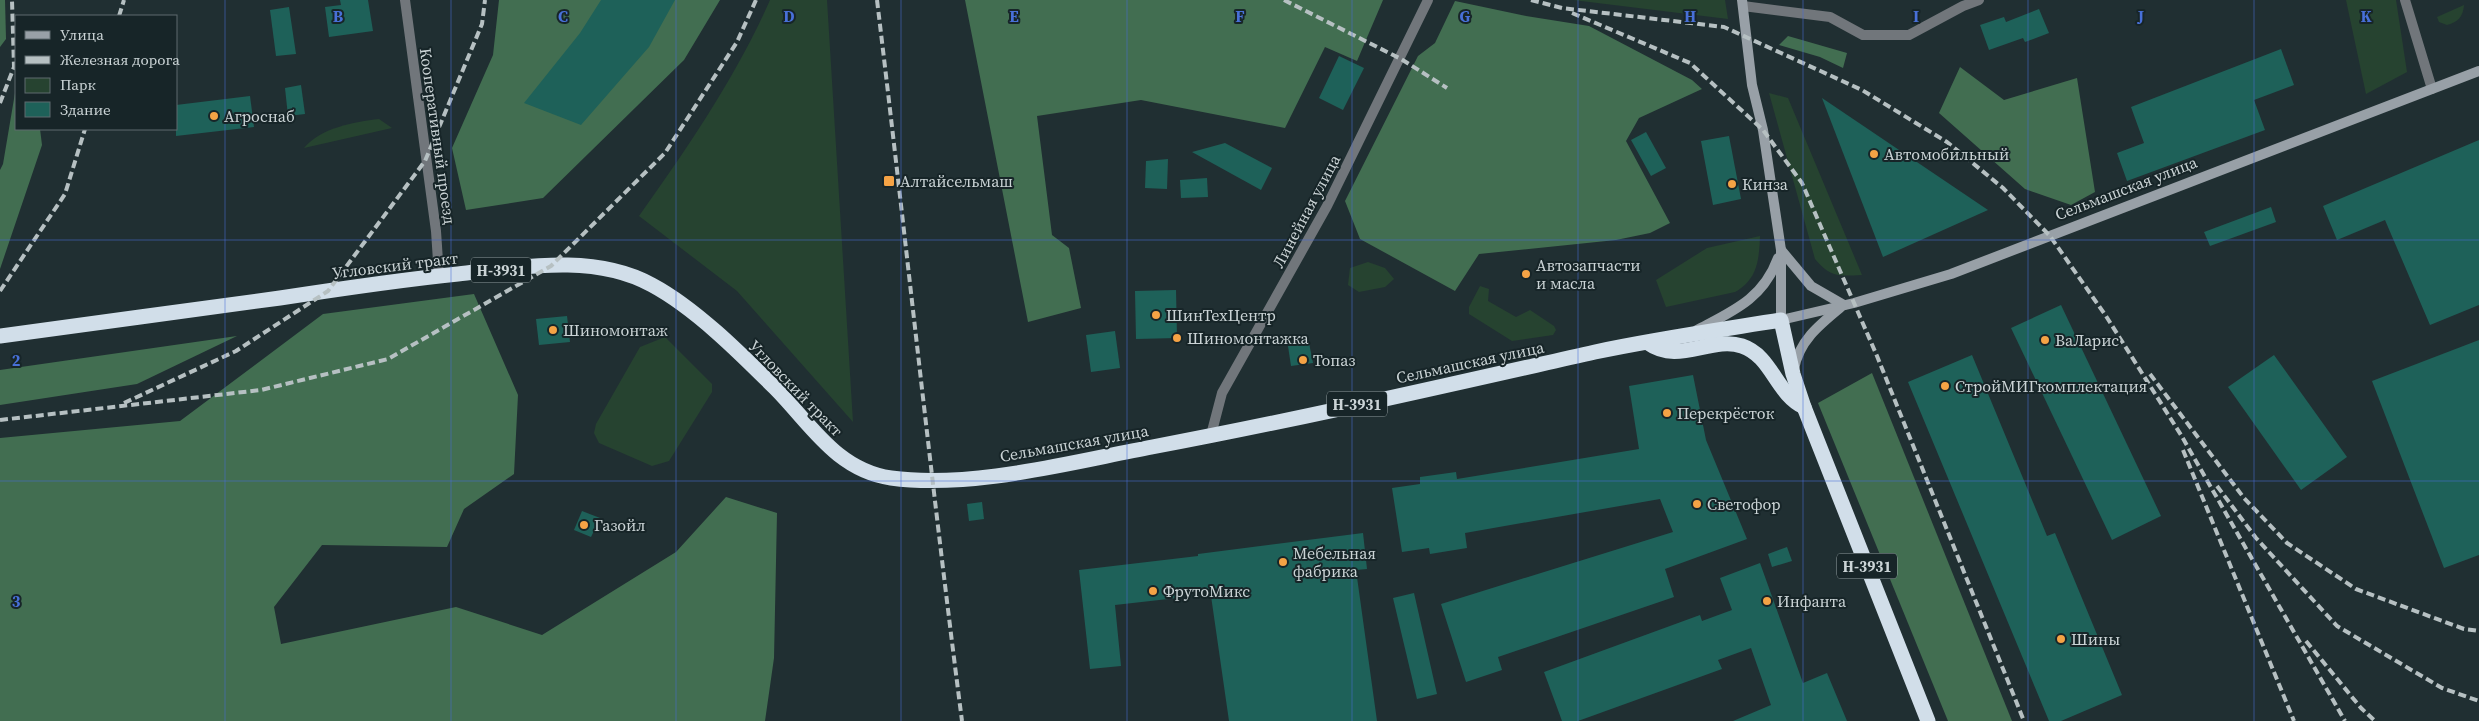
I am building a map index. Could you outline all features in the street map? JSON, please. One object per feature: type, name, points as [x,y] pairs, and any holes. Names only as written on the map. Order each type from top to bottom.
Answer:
[{"type":"highway","name":"Угловский тракт","points":[[0,336],[438,276],[551,266],[593,267],[626,273],[651,284],[679,302],[740,354],[779,392],[822,443],[847,460],[888,478],[931,479]]},
{"type":"highway","name":"Сельмашская улица","points":[[931,479],[961,479],[1011,473],[1212,435],[1600,351],[1781,320]]},
{"type":"highway","name":"Н-3931","points":[[1781,320],[1793,374],[1804,407],[1928,721]]},
{"type":"highway","points":[[1648,343],[1658,350],[1673,352],[1723,345],[1740,345],[1751,350],[1764,360],[1785,393],[1804,407]]},
{"type":"main road","points":[[1742,3],[1752,85],[1763,130],[1781,250],[1781,320]]},
{"type":"main road","name":"Сельмашская улица","points":[[1781,320],[1844,305],[1951,274],[2479,71]]},
{"type":"main road","points":[[1781,250],[1811,286],[1844,305],[1811,332],[1796,357],[1793,374]]},
{"type":"main road","points":[[1685,336],[1726,314],[1758,293],[1773,271],[1781,250]]},
{"type":"street","name":"Кооперативный проезд","points":[[405,0],[436,231],[438,276]]},
{"type":"street","name":"Линейная улица","points":[[1212,435],[1222,393],[1323,215],[1428,0]]},
{"type":"street","points":[[1742,3],[1830,17],[1863,35],[1909,35],[1963,6],[1979,0]]},
{"type":"street","points":[[2405,0],[2432,89]]},
{"type":"green space","points":[[0,0],[5,0],[6,39],[0,47]]},
{"type":"green space","points":[[499,0],[720,0],[684,60],[543,198],[466,210],[452,148],[493,55]]},
{"type":"green space","points":[[770,0],[827,0],[853,422],[737,291],[639,216],[693,138],[727,84],[757,29]]},
{"type":"green space","points":[[965,0],[1383,0],[1357,61],[1325,47],[1285,128],[1141,100],[1037,116],[1052,235],[1069,248],[1081,308],[1028,322]]},
{"type":"green space","points":[[1573,0],[1725,0],[1728,19]]},
{"type":"green space","points":[[2346,0],[2396,0],[2407,72],[2366,94]]},
{"type":"green space","points":[[1455,1],[1526,16],[1589,26],[1692,80],[1702,89],[1639,118],[1626,141],[1670,223],[1650,233],[1616,240],[1479,254],[1455,291],[1360,239],[1345,201],[1418,56],[1435,43]]},
{"type":"green space","points":[[2464,5],[2461,16],[2457,21],[2447,25],[2439,22],[2437,17]]},
{"type":"green space","points":[[1788,36],[1847,53],[1843,68],[1820,57],[1779,45]]},
{"type":"green space","points":[[1960,67],[2004,100],[2077,78],[2095,192],[2071,205],[2025,189],[1939,113]]},
{"type":"green space","points":[[15,93],[15,130],[40,130],[42,145],[0,269],[0,170],[3,164]]},
{"type":"green space","points":[[1769,93],[1788,98],[1862,275],[1847,276],[1831,273],[1815,259]]},
{"type":"green space","points":[[379,119],[392,128],[304,148],[319,135],[338,127]]},
{"type":"green space","points":[[1760,236],[1756,268],[1743,287],[1735,292],[1666,307],[1656,280],[1707,248]]},
{"type":"green space","points":[[1368,262],[1385,268],[1394,279],[1385,287],[1359,292],[1348,285],[1350,268]]},
{"type":"green space","points":[[1480,286],[1489,289],[1488,301],[1516,317],[1530,310],[1554,326],[1556,330],[1553,335],[1512,341],[1469,314],[1469,307]]},
{"type":"green space","points":[[474,294],[518,395],[514,474],[464,509],[447,547],[322,545],[274,607],[281,644],[456,607],[542,635],[676,552],[726,497],[777,513],[774,658],[765,721],[0,721],[0,438],[180,421],[323,314]]},
{"type":"green space","points":[[237,336],[137,384],[0,405],[0,370]]},
{"type":"green space","points":[[665,337],[712,384],[712,392],[669,461],[652,466],[599,443],[594,433],[596,424],[640,347]]},
{"type":"green space","points":[[1872,373],[2012,721],[1948,721],[1818,403]]},
{"type":"building","points":[[340,0],[368,0],[373,31],[329,37],[325,7],[341,5]]},
{"type":"building","points":[[601,0],[675,0],[649,47],[581,125],[524,103],[580,33]]},
{"type":"building","points":[[289,7],[296,54],[276,56],[270,10]]},
{"type":"building","points":[[2039,9],[2049,33],[2025,42],[2023,38],[1989,50],[1980,25],[2004,17],[2006,22]]},
{"type":"building","points":[[2281,49],[2294,85],[2254,100],[2265,130],[2127,181],[2117,153],[2144,143],[2131,107]]},
{"type":"building","points":[[1339,56],[1364,68],[1343,110],[1319,98]]},
{"type":"building","points":[[301,85],[305,114],[288,116],[285,88]]},
{"type":"building","name":"Агроснаб","points":[[250,96],[254,127],[176,136],[176,130],[178,130],[178,105]]},
{"type":"building","name":"Автомобильный","points":[[1822,98],[1988,210],[1883,257]]},
{"type":"building","points":[[1646,132],[1666,168],[1651,176],[1631,140]]},
{"type":"building","points":[[1729,136],[1741,199],[1713,205],[1701,141]]},
{"type":"building","points":[[2479,140],[2479,305],[2430,325],[2385,220],[2337,240],[2323,206]]},
{"type":"building","points":[[1225,143],[1272,168],[1261,190],[1192,152]]},
{"type":"building","points":[[1168,159],[1167,189],[1145,188],[1146,161]]},
{"type":"building","points":[[1207,178],[1208,197],[1181,198],[1180,180]]},
{"type":"building","points":[[2271,207],[2276,222],[2210,246],[2204,232]]},
{"type":"building","name":"ШинТехЦентр","points":[[1176,290],[1177,338],[1136,339],[1135,291]]},
{"type":"building","points":[[2061,305],[2161,516],[2112,540],[2011,328]]},
{"type":"building","name":"Шиномонтаж","points":[[567,316],[570,342],[539,345],[536,319]]},
{"type":"building","points":[[1115,331],[1120,368],[1091,372],[1086,335]]},
{"type":"building","points":[[2479,340],[2479,555],[2444,568],[2372,381]]},
{"type":"building","points":[[1309,343],[1313,363],[1291,366],[1288,346]]},
{"type":"building","points":[[1972,355],[2047,536],[2055,533],[2122,695],[2061,721],[2049,721],[1908,382]]},
{"type":"building","points":[[2274,355],[2347,457],[2301,490],[2228,387]]},
{"type":"building","points":[[1693,375],[1706,440],[1747,539],[1665,569],[1674,597],[1498,657],[1502,670],[1466,682],[1441,604],[1673,532],[1660,499],[1465,533],[1467,548],[1430,554],[1429,548],[1402,552],[1392,488],[1420,484],[1420,477],[1456,472],[1457,479],[1639,449],[1629,386]]},
{"type":"building","points":[[982,502],[984,519],[969,521],[967,504]]},
{"type":"building","points":[[582,511],[600,518],[591,537],[574,530]]},
{"type":"building","points":[[1363,533],[1367,569],[1356,570],[1377,721],[1229,721],[1210,589],[1177,593],[1177,598],[1115,605],[1121,666],[1090,669],[1079,570]]},
{"type":"building","points":[[1787,547],[1792,561],[1772,567],[1768,554]]},
{"type":"building","points":[[1760,563],[1803,683],[1827,673],[1847,721],[1733,721],[1771,705],[1751,648],[1718,660],[1722,669],[1578,721],[1562,721],[1544,672],[1700,615],[1702,621],[1732,610],[1720,578]]},
{"type":"building","points":[[1414,593],[1437,694],[1417,699],[1393,598]]},
{"type":"railway","points":[[0,103],[14,67],[12,0]]},
{"type":"railway","points":[[119,15],[124,0]]},
{"type":"railway","points":[[124,403],[236,351],[328,291],[425,161],[482,24],[485,0]]},
{"type":"railway","points":[[0,420],[261,390],[388,359],[551,266],[665,153],[737,42],[756,0]]},
{"type":"railway","points":[[877,0],[962,721]]},
{"type":"railway","points":[[1284,0],[1401,59],[1447,88]]},
{"type":"railway","points":[[1531,0],[1562,8],[1724,27],[1862,90],[1947,142],[2003,188],[2050,236],[2106,316],[2181,435],[2345,721]]},
{"type":"railway","points":[[1572,13],[1690,63],[1763,130],[1802,183],[1877,356],[2024,721]]},
{"type":"railway","points":[[0,291],[65,194],[85,130]]},
{"type":"railway","points":[[2150,374],[2244,498],[2287,543],[2356,589],[2464,629],[2479,631]]},
{"type":"railway","points":[[2183,450],[2294,721]]},
{"type":"railway","points":[[2217,486],[2256,538],[2337,626],[2442,688],[2479,701]]},
{"type":"railway","points":[[2306,641],[2361,708],[2375,721]]},
{"type":"place","name":"Агроснаб","points":[[214,116]]},
{"type":"place","name":"Автомобильный","points":[[1874,154]]},
{"type":"place","name":"Алтайсельмаш","points":[[889,181]]},
{"type":"place","name":"Кинза","points":[[1732,184]]},
{"type":"place","name":"Автозапчасти и масла","points":[[1526,274]]},
{"type":"place","name":"ШинТехЦентр","points":[[1156,315]]},
{"type":"place","name":"Шиномонтаж","points":[[553,330]]},
{"type":"place","name":"Шиномонтажка","points":[[1177,338]]},
{"type":"place","name":"ВаЛарис","points":[[2045,340]]},
{"type":"place","name":"Топаз","points":[[1303,360]]},
{"type":"place","name":"СтройМИГкомплектация","points":[[1945,386]]},
{"type":"place","name":"Перекрёсток","points":[[1667,413]]},
{"type":"place","name":"Светофор","points":[[1697,504]]},
{"type":"place","name":"Газойл","points":[[584,525]]},
{"type":"place","name":"Мебельная фабрика","points":[[1283,562]]},
{"type":"place","name":"ФрутоМикс","points":[[1153,591]]},
{"type":"place","name":"Инфанта","points":[[1767,601]]},
{"type":"place","name":"Шины","points":[[2061,639]]}]
